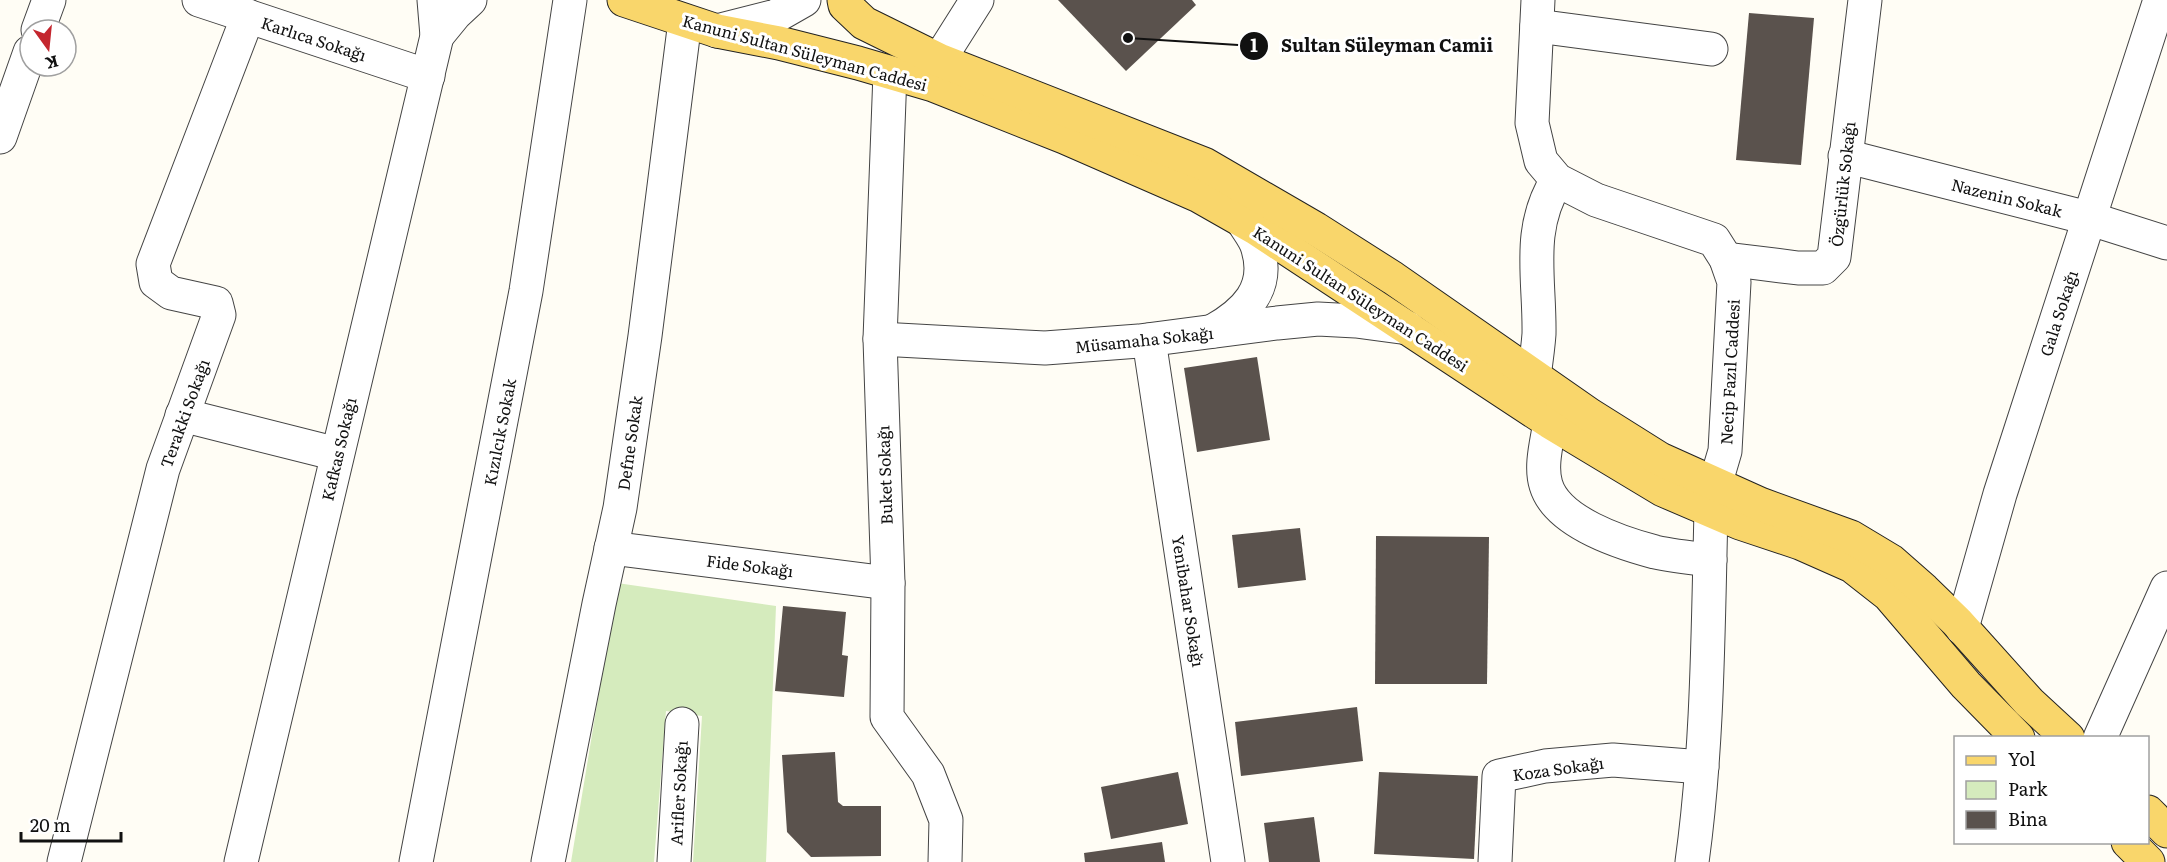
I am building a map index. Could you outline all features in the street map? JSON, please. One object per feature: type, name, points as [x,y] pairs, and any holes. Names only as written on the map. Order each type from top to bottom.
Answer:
[{"type":"main road","name":"Kanuni Sultan Süleyman Caddesi","points":[[624,0],[717,31],[779,43],[933,85],[1064,137],[1199,196],[1242,220],[1550,422],[1663,490],[1760,504],[1851,537],[1891,561],[1962,628],[2030,702],[2066,736]]},
{"type":"main road","name":"Kanuni Sultan Süleyman Caddesi","points":[[844,0],[845,5],[864,23],[939,60],[1204,164],[1316,229],[1392,278],[1590,415],[1660,459],[1713,498],[1740,523],[1800,543],[1852,566],[1889,595],[1966,685],[2016,736]]},
{"type":"main road","points":[[2149,813],[2167,831]]},
{"type":"main road","points":[[2129,844],[2148,862]]},
{"type":"street","points":[[42,18],[48,0]]},
{"type":"street","name":"Karlıca Sokağı","points":[[200,0],[428,76]]},
{"type":"street","points":[[434,0],[437,36]]},
{"type":"street","points":[[437,36],[470,0]]},
{"type":"street","name":"Kızılcık Sokak","points":[[416,862],[526,291],[570,0]]},
{"type":"street","points":[[717,31],[776,16],[804,0]]},
{"type":"street","points":[[939,60],[977,0]]},
{"type":"street","name":"Özgürlük Sokağı","points":[[1726,259],[1797,268],[1823,268],[1834,257],[1864,0]]},
{"type":"street","name":"Gala Sokağı","points":[[1962,628],[2000,494],[2160,0]]},
{"type":"street","points":[[1537,13],[1711,49]]},
{"type":"street","name":"Necip Fazıl Caddesi","points":[[1537,13],[1532,123],[1540,161],[1557,180],[1596,200],[1714,240],[1726,259],[1734,282],[1725,451],[1713,498],[1705,732],[1692,862]]},
{"type":"street","name":"Terakki Sokağı","points":[[64,862],[164,469],[219,315],[216,303],[171,293],[156,282],[153,264],[248,16]]},
{"type":"street","name":"Defne Sokak","points":[[548,862],[620,508],[645,336],[685,21]]},
{"type":"street","name":"Kafkas Sokağı","points":[[241,862],[437,36]]},
{"type":"street","name":"Buket Sokağı","points":[[890,73],[880,339],[888,583],[887,717],[928,774],[946,820],[945,862]]},
{"type":"street","points":[[0,138],[21,78]]},
{"type":"street","name":"Nazenin Sokak","points":[[1845,156],[2088,218],[2167,243]]},
{"type":"street","points":[[1534,376],[1539,336],[1537,237],[1542,209],[1557,180]]},
{"type":"street","points":[[1210,332],[1236,318],[1254,297],[1262,272],[1258,248],[1242,220]]},
{"type":"street","name":"Müsamaha Sokağı","points":[[880,339],[1045,348],[1149,340],[1318,319],[1408,328]]},
{"type":"street","name":"Yenibahar Sokağı","points":[[1149,340],[1228,862]]},
{"type":"street","points":[[182,415],[337,454]]},
{"type":"street","points":[[1550,422],[1543,474],[1546,488],[1561,510],[1586,526],[1626,542],[1656,552],[1710,560]]},
{"type":"street","name":"Fide Sokağı","points":[[611,548],[888,583]]},
{"type":"street","points":[[2101,736],[2167,588]]},
{"type":"street","name":"Arifler Sokağı","points":[[674,862],[682,724]]},
{"type":"street","name":"Koza Sokağı","points":[[1495,862],[1499,776],[1545,766],[1614,760],[1702,767]]},
{"type":"green space","points":[[617,583],[776,606],[766,862],[693,862],[702,716],[666,711],[654,862],[571,862]]},
{"type":"building","points":[[1058,0],[1192,0],[1196,5],[1126,71]]},
{"type":"building","points":[[1749,13],[1814,18],[1801,165],[1736,160]]},
{"type":"building","points":[[1257,357],[1270,440],[1197,452],[1184,368]]},
{"type":"building","points":[[1300,528],[1306,580],[1238,588],[1232,535]]},
{"type":"building","points":[[1376,536],[1489,537],[1487,684],[1375,684]]},
{"type":"building","points":[[783,606],[846,612],[842,655],[848,656],[844,697],[775,691]]},
{"type":"building","points":[[1357,707],[1363,761],[1241,776],[1235,722]]},
{"type":"building","points":[[835,752],[838,802],[843,806],[881,806],[881,856],[811,857],[787,832],[782,755]]},
{"type":"building","points":[[1178,772],[1188,824],[1111,839],[1101,787]]},
{"type":"building","points":[[1379,772],[1478,776],[1474,859],[1374,854]]},
{"type":"building","points":[[1314,817],[1320,862],[1269,862],[1264,823]]},
{"type":"building","points":[[1162,842],[1165,862],[1085,862],[1084,853]]},
{"type":"place","name":"Sultan Süleyman Camii","points":[[1128,38]]}]
